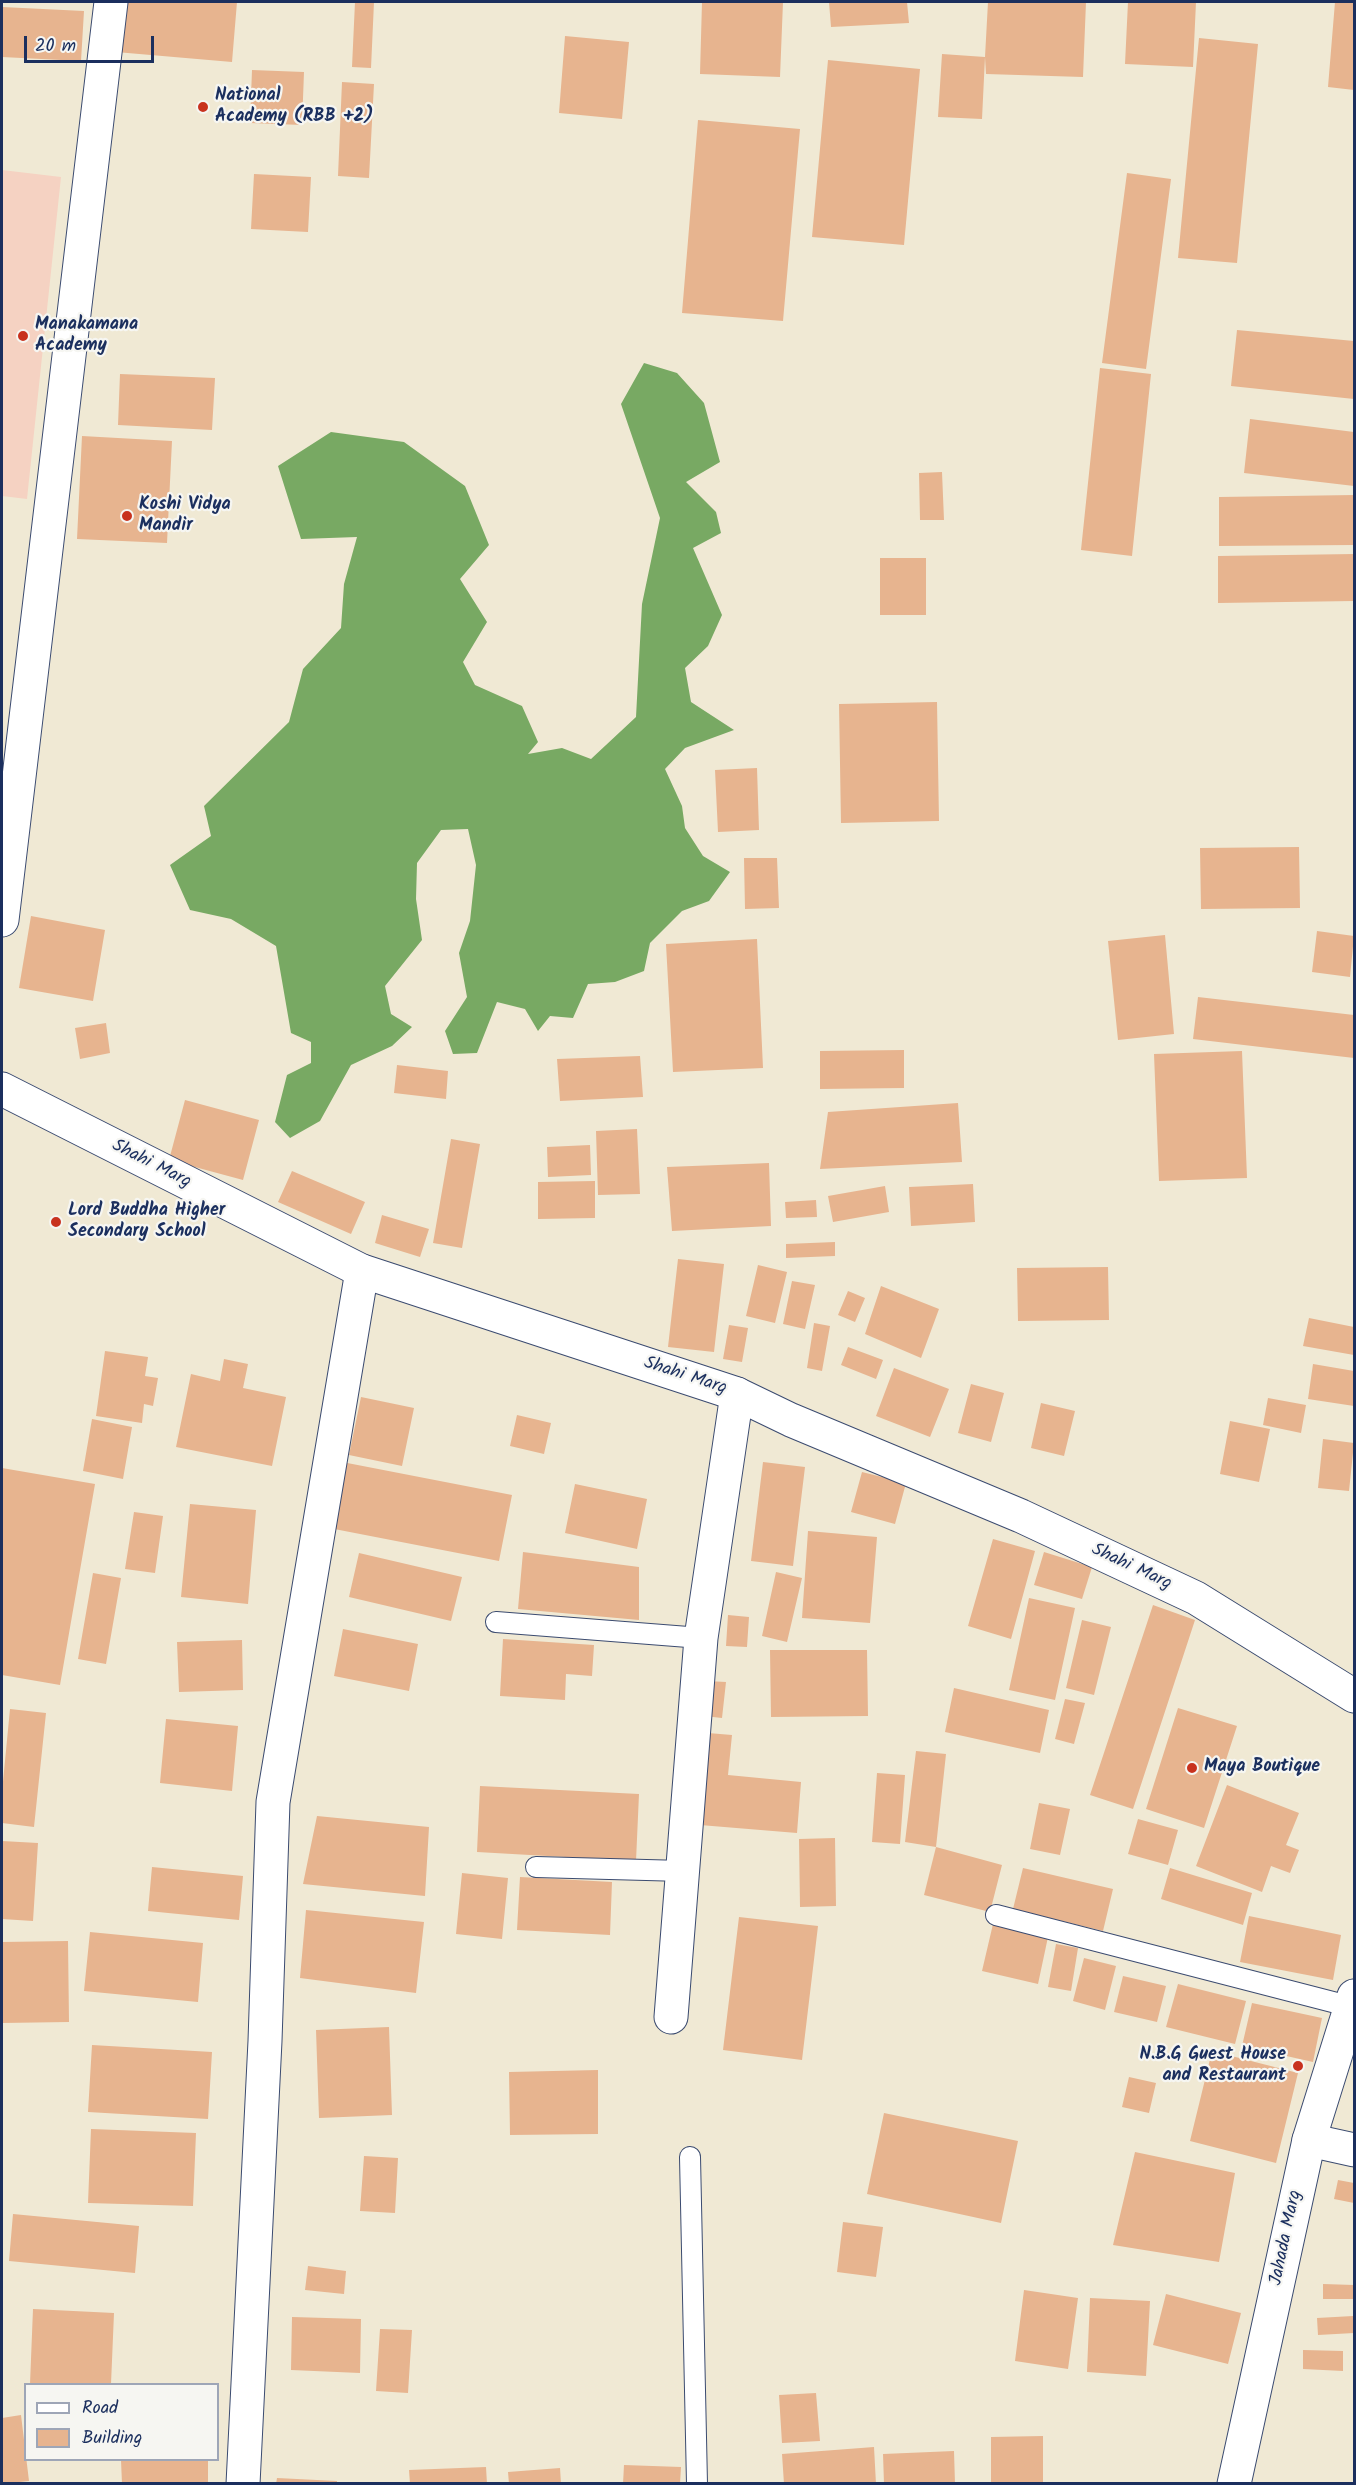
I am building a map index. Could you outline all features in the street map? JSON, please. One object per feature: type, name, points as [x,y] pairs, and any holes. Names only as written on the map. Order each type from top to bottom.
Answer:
[{"type":"street","points":[[2,920],[111,2]]},
{"type":"street","name":"Shahi Marg","points":[[2,1089],[362,1271],[737,1394],[791,1420],[1021,1516],[1196,1598],[1354,1696]]},
{"type":"street","points":[[243,2484],[265,2041],[273,1802],[362,1271]]},
{"type":"street","points":[[671,2017],[701,1638],[737,1394]]},
{"type":"street","name":"Jahada Marg","points":[[1234,2484],[1309,2140],[1353,2001]]},
{"type":"street","points":[[1309,2140],[1354,2150]]},
{"type":"lane","points":[[496,1622],[701,1638]]},
{"type":"lane","points":[[536,1867],[683,1871]]},
{"type":"lane","points":[[996,1915],[1353,2001]]},
{"type":"lane","points":[[690,2157],[698,2484]]},
{"type":"shaded area","name":"Manakamana Academy","points":[[2,170],[61,177],[27,499],[2,496]]},
{"type":"green space","points":[[644,363],[677,373],[704,403],[720,462],[686,482],[716,512],[721,533],[693,548],[722,615],[708,646],[685,668],[691,702],[734,730],[685,748],[665,769],[682,806],[685,828],[703,856],[730,872],[709,901],[682,911],[650,943],[644,971],[615,982],[588,984],[573,1018],[550,1016],[538,1031],[525,1009],[497,1002],[477,1053],[453,1054],[445,1031],[467,997],[459,953],[470,921],[476,865],[468,829],[441,830],[417,863],[416,899],[422,940],[385,986],[391,1014],[412,1027],[392,1046],[351,1065],[320,1121],[290,1138],[275,1122],[287,1075],[311,1063],[311,1042],[291,1033],[276,946],[231,919],[190,910],[170,865],[211,836],[204,806],[289,722],[303,669],[341,628],[344,584],[357,537],[301,539],[278,466],[331,432],[404,442],[465,486],[489,545],[460,579],[487,622],[463,662],[475,685],[522,706],[538,742],[528,754],[562,748],[591,759],[636,717],[642,604],[660,518],[621,404]]},
{"type":"building","points":[[120,2],[237,2],[232,62],[116,52]]},
{"type":"building","points":[[355,2],[374,2],[371,68],[352,67]]},
{"type":"building","points":[[702,2],[783,2],[780,77],[700,74]]},
{"type":"building","points":[[829,2],[907,2],[909,23],[831,27]]},
{"type":"building","points":[[988,2],[1086,2],[1083,77],[986,74]]},
{"type":"building","points":[[1128,2],[1196,2],[1193,67],[1125,64]]},
{"type":"building","points":[[1335,2],[1354,2],[1354,90],[1328,87]]},
{"type":"building","points":[[2,7],[84,11],[81,61],[2,57]]},
{"type":"building","points":[[565,36],[629,42],[622,119],[559,113]]},
{"type":"building","points":[[1199,38],[1258,44],[1237,263],[1178,258]]},
{"type":"building","points":[[942,54],[985,57],[982,119],[938,117]]},
{"type":"building","points":[[828,60],[920,69],[904,245],[812,237]]},
{"type":"building","points":[[252,70],[304,72],[302,125],[250,123]]},
{"type":"building","points":[[342,82],[374,84],[369,178],[338,176]]},
{"type":"building","points":[[698,120],[800,129],[783,321],[682,313]]},
{"type":"building","points":[[1127,173],[1171,179],[1146,369],[1102,363]]},
{"type":"building","points":[[254,174],[311,177],[308,232],[251,229]]},
{"type":"building","points":[[1237,330],[1354,341],[1354,399],[1231,386]]},
{"type":"building","points":[[1100,368],[1151,374],[1132,556],[1081,550]]},
{"type":"building","points":[[120,374],[215,378],[212,430],[118,425]]},
{"type":"building","points":[[1250,419],[1354,432],[1354,486],[1244,473]]},
{"type":"building","points":[[82,436],[172,441],[167,543],[77,539]]},
{"type":"building","points":[[942,472],[944,520],[920,520],[919,473]]},
{"type":"building","points":[[1354,495],[1354,545],[1219,546],[1219,497]]},
{"type":"building","points":[[1354,554],[1354,601],[1218,603],[1218,556]]},
{"type":"building","points":[[880,558],[926,558],[926,615],[880,615]]},
{"type":"building","points":[[937,702],[939,821],[841,823],[839,704]]},
{"type":"building","points":[[757,768],[759,830],[718,832],[715,770]]},
{"type":"building","points":[[1299,847],[1300,908],[1201,909],[1200,848]]},
{"type":"building","points":[[744,858],[777,858],[779,908],[745,909]]},
{"type":"building","points":[[31,916],[105,930],[93,1001],[19,988]]},
{"type":"building","points":[[1317,931],[1354,936],[1350,977],[1312,972]]},
{"type":"building","points":[[1165,935],[1174,1034],[1118,1040],[1108,941]]},
{"type":"building","points":[[757,939],[763,1068],[673,1072],[666,944]]},
{"type":"building","points":[[1198,997],[1354,1015],[1354,1058],[1193,1039]]},
{"type":"building","points":[[106,1023],[110,1053],[80,1059],[75,1028]]},
{"type":"building","points":[[904,1050],[904,1088],[820,1089],[820,1051]]},
{"type":"building","points":[[1242,1051],[1247,1178],[1159,1181],[1154,1054]]},
{"type":"building","points":[[640,1056],[643,1097],[560,1101],[557,1059]]},
{"type":"building","points":[[397,1065],[448,1071],[446,1099],[394,1093]]},
{"type":"building","points":[[185,1100],[259,1120],[243,1180],[169,1160]]},
{"type":"building","points":[[958,1103],[962,1162],[820,1169],[828,1112]]},
{"type":"building","points":[[637,1129],[640,1194],[598,1195],[596,1131]]},
{"type":"building","points":[[451,1139],[480,1144],[462,1248],[433,1243]]},
{"type":"building","points":[[590,1145],[591,1175],[548,1177],[547,1147]]},
{"type":"building","points":[[769,1163],[771,1226],[672,1231],[667,1167]]},
{"type":"building","points":[[292,1171],[365,1202],[351,1234],[278,1202]]},
{"type":"building","points":[[595,1181],[595,1218],[538,1219],[538,1182]]},
{"type":"building","points":[[973,1184],[975,1222],[911,1226],[909,1187]]},
{"type":"building","points":[[885,1186],[889,1212],[833,1222],[828,1196]]},
{"type":"building","points":[[816,1200],[817,1217],[786,1218],[785,1202]]},
{"type":"building","points":[[382,1215],[429,1229],[420,1257],[375,1243]]},
{"type":"building","points":[[835,1242],[835,1256],[786,1258],[786,1244]]},
{"type":"building","points":[[678,1259],[724,1264],[714,1352],[668,1347]]},
{"type":"building","points":[[758,1265],[787,1272],[775,1323],[746,1316]]},
{"type":"building","points":[[1108,1267],[1109,1320],[1018,1321],[1017,1268]]},
{"type":"building","points":[[792,1281],[815,1285],[805,1329],[783,1324]]},
{"type":"building","points":[[881,1286],[939,1309],[921,1358],[865,1334]]},
{"type":"building","points":[[848,1291],[865,1298],[855,1322],[838,1315]]},
{"type":"building","points":[[1309,1318],[1354,1327],[1354,1355],[1303,1346]]},
{"type":"building","points":[[814,1323],[830,1326],[822,1371],[807,1368]]},
{"type":"building","points":[[729,1325],[748,1328],[742,1362],[723,1359]]},
{"type":"building","points":[[848,1347],[883,1360],[876,1379],[841,1365]]},
{"type":"building","points":[[105,1351],[148,1357],[145,1376],[158,1378],[153,1406],[144,1404],[142,1423],[96,1416]]},
{"type":"building","points":[[224,1359],[248,1364],[243,1388],[286,1397],[272,1466],[176,1447],[191,1374],[220,1381]]},
{"type":"building","points":[[1313,1364],[1354,1371],[1354,1406],[1308,1399]]},
{"type":"building","points":[[894,1368],[949,1389],[930,1437],[876,1416]]},
{"type":"building","points":[[971,1384],[1004,1393],[991,1442],[958,1433]]},
{"type":"building","points":[[361,1397],[414,1408],[402,1466],[349,1455]]},
{"type":"building","points":[[1268,1398],[1306,1405],[1301,1433],[1263,1425]]},
{"type":"building","points":[[1041,1403],[1075,1411],[1064,1456],[1031,1448]]},
{"type":"building","points":[[517,1415],[551,1423],[544,1454],[510,1446]]},
{"type":"building","points":[[92,1419],[132,1427],[123,1479],[83,1471]]},
{"type":"building","points":[[1230,1421],[1270,1429],[1259,1482],[1220,1474]]},
{"type":"building","points":[[1323,1439],[1354,1443],[1349,1491],[1318,1488]]},
{"type":"building","points":[[337,1461],[512,1495],[499,1561],[324,1527]]},
{"type":"building","points":[[763,1462],[805,1467],[793,1566],[751,1561]]},
{"type":"building","points":[[2,1468],[95,1484],[60,1685],[2,1675]]},
{"type":"building","points":[[862,1472],[906,1483],[895,1524],[851,1512]]},
{"type":"building","points":[[575,1484],[647,1499],[637,1549],[565,1533]]},
{"type":"building","points":[[190,1504],[256,1510],[248,1604],[181,1597]]},
{"type":"building","points":[[134,1512],[163,1516],[155,1573],[125,1569]]},
{"type":"building","points":[[808,1531],[877,1537],[870,1623],[802,1618]]},
{"type":"building","points":[[993,1539],[1035,1551],[1011,1639],[968,1626]]},
{"type":"building","points":[[523,1552],[639,1567],[639,1620],[518,1609]]},
{"type":"building","points":[[1044,1552],[1092,1567],[1082,1599],[1034,1585]]},
{"type":"building","points":[[359,1553],[462,1577],[451,1621],[349,1597]]},
{"type":"building","points":[[776,1572],[802,1578],[787,1642],[762,1636]]},
{"type":"building","points":[[93,1573],[121,1578],[106,1664],[78,1659]]},
{"type":"building","points":[[1029,1598],[1075,1608],[1055,1700],[1009,1690]]},
{"type":"building","points":[[1153,1605],[1195,1620],[1133,1809],[1090,1795]]},
{"type":"building","points":[[728,1615],[749,1617],[747,1647],[726,1646]]},
{"type":"building","points":[[1082,1620],[1111,1627],[1094,1695],[1066,1688]]},
{"type":"building","points":[[343,1629],[418,1644],[409,1691],[334,1676]]},
{"type":"building","points":[[503,1639],[594,1645],[592,1676],[566,1674],[565,1700],[500,1696]]},
{"type":"building","points":[[242,1640],[243,1690],[179,1692],[177,1642]]},
{"type":"building","points":[[770,1650],[867,1650],[868,1716],[771,1717]]},
{"type":"building","points":[[707,1681],[726,1682],[722,1718],[704,1716]]},
{"type":"building","points":[[954,1688],[1049,1710],[1040,1753],[945,1732]]},
{"type":"building","points":[[1065,1699],[1085,1703],[1074,1744],[1055,1739]]},
{"type":"building","name":"Maya Boutique","points":[[1178,1708],[1237,1726],[1204,1828],[1146,1809]]},
{"type":"building","points":[[10,1709],[46,1713],[34,1827],[2,1823],[2,1792]]},
{"type":"building","points":[[166,1719],[238,1726],[232,1791],[160,1783]]},
{"type":"building","points":[[708,1733],[732,1735],[728,1775],[801,1782],[797,1833],[700,1825]]},
{"type":"building","points":[[916,1751],[946,1754],[936,1847],[905,1842]]},
{"type":"building","points":[[877,1773],[905,1775],[900,1844],[872,1842]]},
{"type":"building","points":[[1227,1785],[1299,1813],[1286,1845],[1299,1850],[1290,1873],[1271,1866],[1262,1892],[1196,1866]]},
{"type":"building","points":[[480,1786],[639,1794],[636,1861],[477,1852]]},
{"type":"building","points":[[1039,1803],[1070,1809],[1060,1855],[1030,1849]]},
{"type":"building","points":[[317,1816],[429,1827],[425,1896],[303,1884]]},
{"type":"building","points":[[1138,1819],[1178,1830],[1168,1865],[1128,1854]]},
{"type":"building","points":[[835,1838],[836,1906],[800,1907],[799,1839]]},
{"type":"building","points":[[2,1841],[38,1843],[33,1921],[2,1919]]},
{"type":"building","points":[[936,1847],[1002,1865],[990,1912],[924,1895]]},
{"type":"building","points":[[152,1867],[243,1876],[239,1920],[148,1911]]},
{"type":"building","points":[[1023,1868],[1113,1889],[1103,1931],[1013,1909]]},
{"type":"building","points":[[1170,1868],[1252,1893],[1243,1925],[1161,1899]]},
{"type":"building","points":[[462,1873],[508,1878],[502,1939],[456,1934]]},
{"type":"building","points":[[520,1877],[612,1882],[610,1935],[517,1930]]},
{"type":"building","points":[[306,1910],[424,1922],[416,1993],[300,1978]]},
{"type":"building","points":[[1249,1916],[1341,1935],[1333,1980],[1240,1962]]},
{"type":"building","points":[[739,1917],[818,1926],[802,2060],[723,2050]]},
{"type":"building","points":[[993,1924],[1048,1937],[1038,1984],[982,1971]]},
{"type":"building","points":[[90,1932],[203,1943],[198,2002],[84,1991]]},
{"type":"building","points":[[68,1941],[69,2022],[2,2023],[2,1942]]},
{"type":"building","points":[[1056,1944],[1078,1948],[1071,1991],[1048,1987]]},
{"type":"building","points":[[1084,1958],[1116,1966],[1105,2010],[1073,2001]]},
{"type":"building","points":[[1123,1976],[1166,1986],[1157,2022],[1114,2012]]},
{"type":"building","points":[[1178,1984],[1246,2001],[1235,2044],[1166,2027]]},
{"type":"building","points":[[1252,2003],[1322,2018],[1313,2062],[1242,2046]]},
{"type":"building","points":[[389,2027],[392,2115],[319,2118],[316,2030]]},
{"type":"building","points":[[92,2045],[212,2052],[208,2119],[88,2112]]},
{"type":"building","points":[[1212,2051],[1298,2073],[1276,2163],[1190,2141]]},
{"type":"building","points":[[598,2070],[598,2134],[510,2135],[509,2072]]},
{"type":"building","points":[[1129,2077],[1156,2083],[1149,2113],[1122,2107]]},
{"type":"building","points":[[884,2113],[1018,2141],[1001,2223],[867,2194]]},
{"type":"building","points":[[91,2129],[196,2133],[193,2206],[88,2203]]},
{"type":"building","points":[[1135,2152],[1235,2173],[1219,2262],[1113,2245]]},
{"type":"building","points":[[364,2156],[398,2158],[395,2213],[360,2211]]},
{"type":"building","points":[[1338,2180],[1354,2183],[1354,2203],[1334,2199]]},
{"type":"building","points":[[13,2214],[139,2226],[135,2273],[9,2261]]},
{"type":"building","points":[[843,2222],[883,2227],[876,2277],[837,2272]]},
{"type":"building","points":[[308,2266],[346,2271],[344,2294],[305,2290]]},
{"type":"building","points":[[1323,2284],[1354,2285],[1354,2299],[1323,2299]]},
{"type":"building","points":[[1024,2290],[1078,2298],[1068,2369],[1015,2361]]},
{"type":"building","points":[[1166,2294],[1241,2313],[1228,2364],[1153,2345]]},
{"type":"building","points":[[1090,2298],[1150,2301],[1146,2376],[1087,2372]]},
{"type":"building","points":[[33,2309],[114,2313],[111,2383],[30,2383]]},
{"type":"building","points":[[1353,2316],[1354,2333],[1318,2335],[1317,2318]]},
{"type":"building","points":[[292,2317],[361,2319],[360,2373],[291,2370]]},
{"type":"building","points":[[380,2329],[412,2330],[408,2393],[376,2391]]},
{"type":"building","points":[[1303,2350],[1343,2351],[1343,2371],[1303,2369]]},
{"type":"building","points":[[816,2393],[820,2441],[782,2443],[779,2395]]},
{"type":"building","points":[[21,2415],[24,2461],[27,2461],[29,2481],[2,2484],[2,2418]]},
{"type":"building","points":[[1043,2436],[1043,2484],[991,2484],[991,2437]]},
{"type":"building","points":[[874,2447],[876,2484],[784,2484],[782,2454]]},
{"type":"building","points":[[954,2451],[955,2484],[884,2484],[883,2454]]},
{"type":"building","points":[[121,2461],[208,2461],[208,2484],[122,2484]]},
{"type":"building","points":[[624,2465],[681,2467],[680,2484],[623,2484]]},
{"type":"building","points":[[486,2467],[487,2484],[410,2484],[409,2470]]},
{"type":"building","points":[[560,2468],[561,2484],[509,2484],[508,2472]]},
{"type":"building","points":[[277,2478],[337,2481],[337,2484],[276,2484]]},
{"type":"place","name":"National Academy (RBB +2)","points":[[203,107]]},
{"type":"place","name":"Manakamana Academy","points":[[23,336]]},
{"type":"place","name":"Koshi Vidya Mandir","points":[[127,516]]},
{"type":"place","name":"Lord Buddha Higher Secondary School","points":[[56,1222]]},
{"type":"place","name":"Maya Boutique","points":[[1192,1768]]},
{"type":"place","name":"N.B.G Guest House and Restaurant","points":[[1298,2066]]}]
